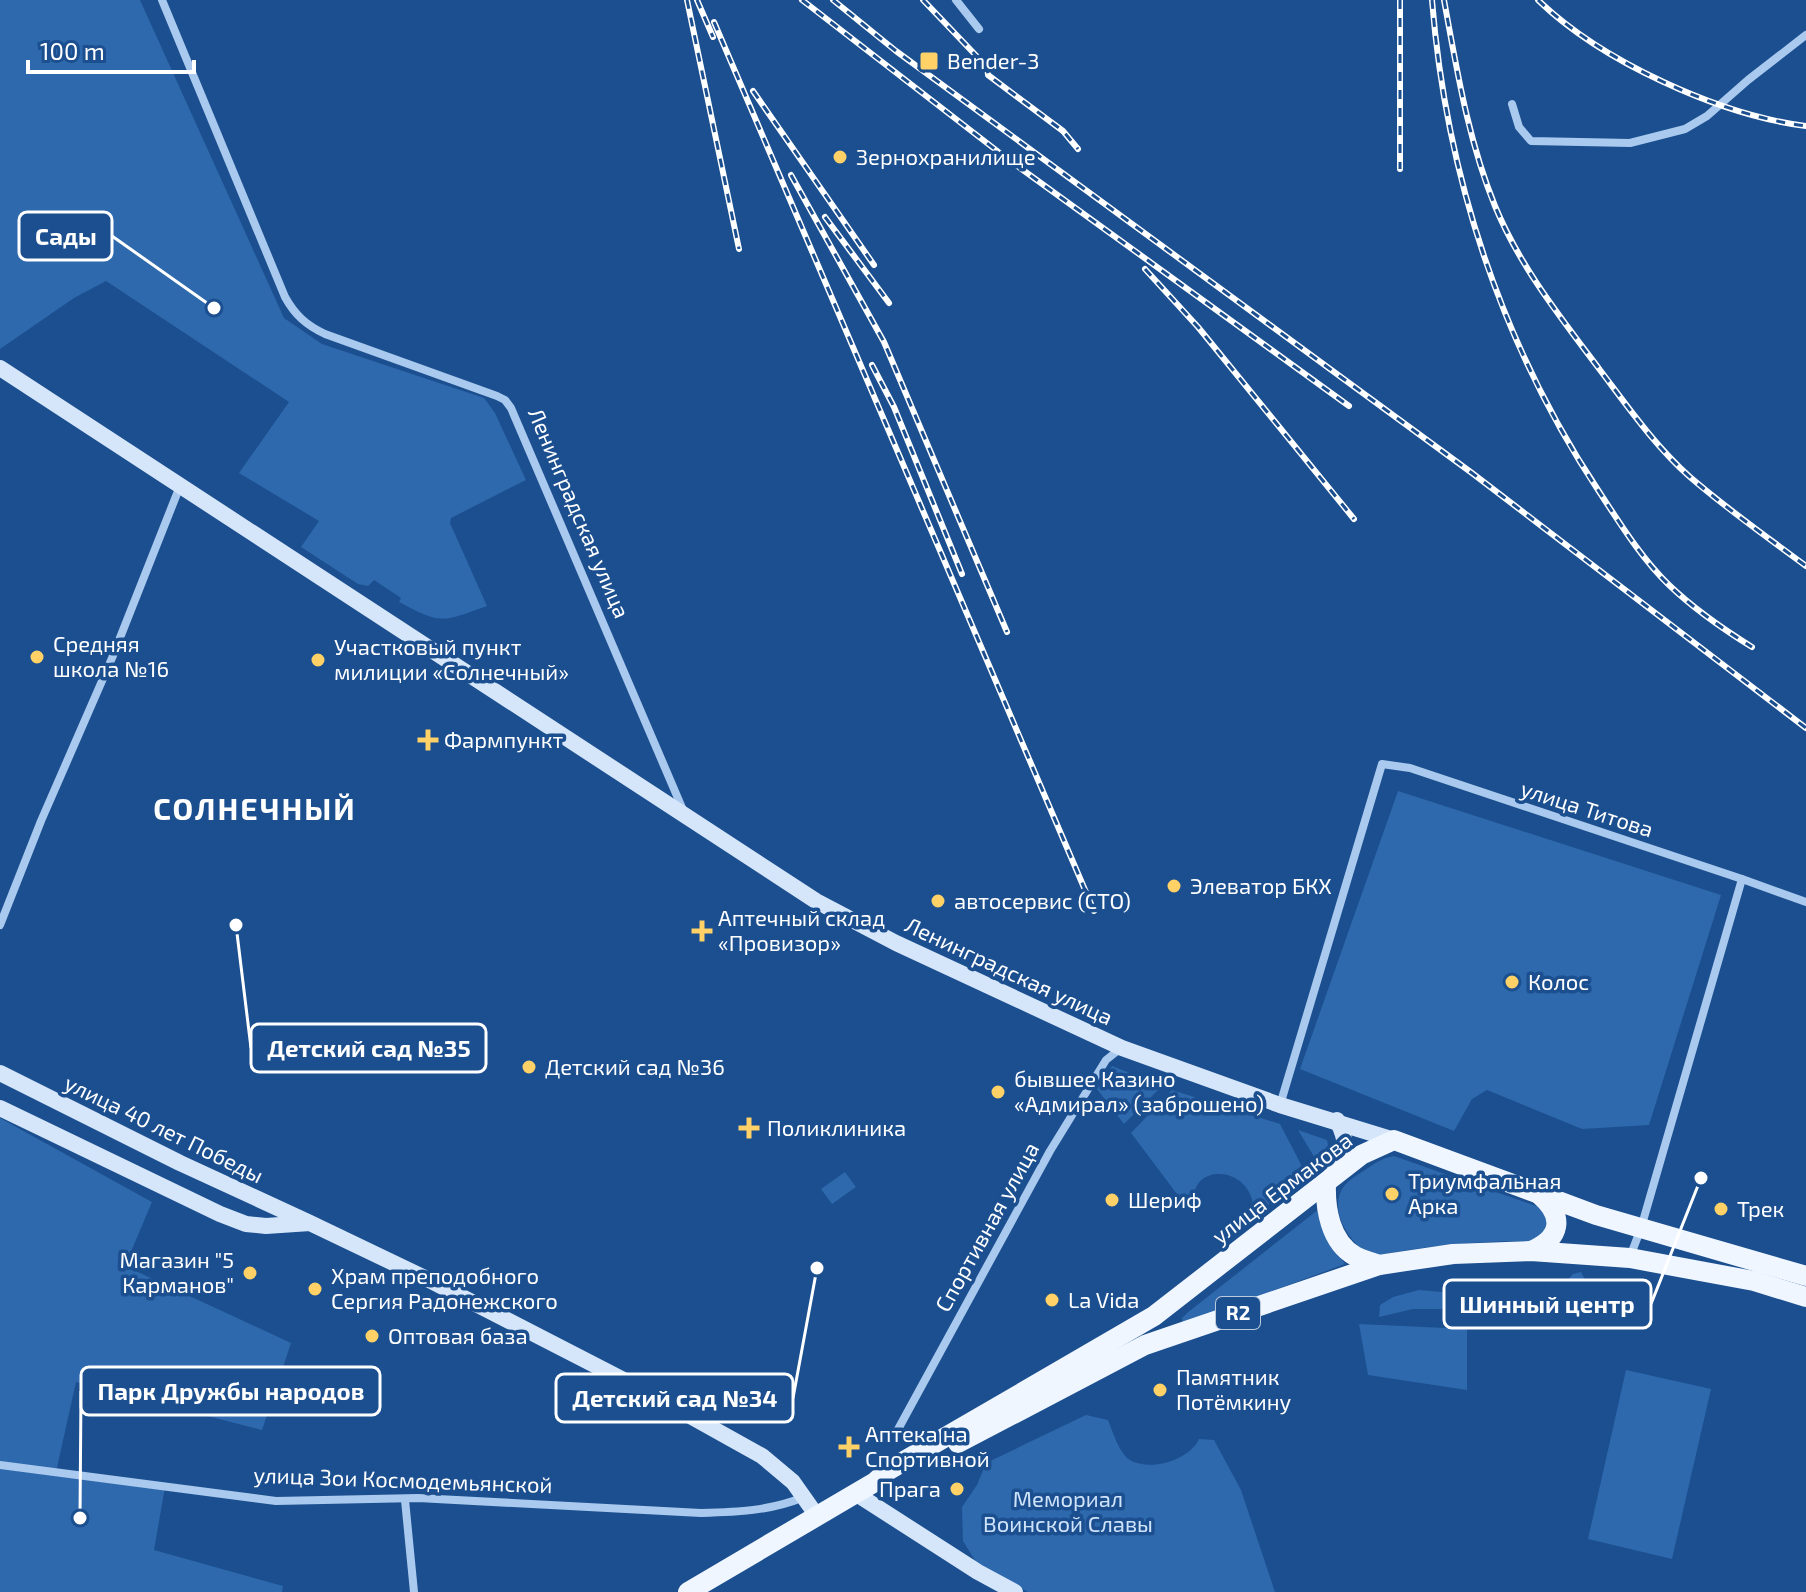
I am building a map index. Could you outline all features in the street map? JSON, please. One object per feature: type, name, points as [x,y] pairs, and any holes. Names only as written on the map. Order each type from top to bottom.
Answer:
[{"type":"main road","points":[[1394,1140],[1596,1215],[1806,1276]]},
{"type":"main road","name":"улица Ермакова","points":[[688,1592],[1154,1316],[1361,1155],[1394,1140]]},
{"type":"main road","points":[[1326,1183],[1325,1202],[1338,1238],[1353,1256],[1379,1265]]},
{"type":"main road","points":[[1531,1251],[1545,1245],[1555,1235],[1557,1223],[1553,1206],[1535,1190]]},
{"type":"main road","name":"улица Ермакова","points":[[875,1482],[987,1429],[1145,1345],[1379,1265],[1453,1254],[1531,1251],[1630,1258],[1754,1281],[1806,1297]]},
{"type":"street","name":"Ленинградская улица","points":[[162,0],[285,297],[297,315],[325,334],[497,396],[511,408],[685,814]]},
{"type":"street","points":[[956,0],[979,29]]},
{"type":"street","points":[[1512,104],[1519,127],[1531,141],[1639,141],[1696,124],[1806,35]]},
{"type":"street","name":"Ленинградская улица","points":[[0,368],[816,901],[896,943],[1122,1048],[1280,1105],[1394,1140]]},
{"type":"street","points":[[0,925],[180,486]]},
{"type":"street","name":"улица Титова","points":[[1280,1105],[1382,764],[1410,768],[1742,879]]},
{"type":"street","points":[[1630,1258],[1742,879],[1806,902]]},
{"type":"street","name":"Спортивная улица","points":[[896,1433],[1050,1151],[1106,1060],[1122,1048]]},
{"type":"street","name":"улица 40 лет Победы","points":[[0,1073],[451,1291],[730,1437],[780,1468],[817,1516]]},
{"type":"street","name":"улица 40 лет Победы","points":[[0,1108],[246,1224],[310,1223]]},
{"type":"street","points":[[1326,1183],[1345,1154],[1345,1137],[1337,1120]]},
{"type":"street","name":"улица Зои Космодемьянской","points":[[0,1465],[276,1501],[405,1500],[701,1513],[771,1508],[804,1496]]},
{"type":"street","points":[[855,1493],[1015,1592]]},
{"type":"street","points":[[405,1500],[414,1592]]},
{"type":"green space","points":[[0,0],[140,0],[284,318],[322,344],[484,398],[495,413],[526,480],[451,518],[450,523],[487,606],[451,618],[434,618],[399,602],[401,598],[374,580],[368,586],[358,584],[301,547],[319,521],[239,473],[289,402],[106,281],[74,298],[0,349]]},
{"type":"green space","name":"Колос","points":[[1398,791],[1721,895],[1649,1125],[1582,1129],[1487,1090],[1472,1099],[1454,1131],[1300,1069]]},
{"type":"green space","points":[[1112,1066],[1162,1086],[1124,1124],[1097,1089]]},
{"type":"green space","points":[[1172,1090],[1280,1124],[1306,1174],[1254,1217],[1252,1198],[1244,1185],[1233,1177],[1220,1174],[1208,1176],[1199,1183],[1194,1194],[1197,1210],[1192,1214],[1131,1133]]},
{"type":"green space","points":[[0,1118],[152,1202],[125,1266],[291,1343],[262,1430],[76,1382],[56,1472],[165,1487],[154,1550],[283,1586],[282,1592],[0,1592]]},
{"type":"green space","points":[[1298,1130],[1327,1140],[1330,1152],[1319,1165]]},
{"type":"green space","points":[[1394,1156],[1539,1207],[1548,1219],[1545,1230],[1537,1241],[1454,1244],[1371,1257],[1350,1237],[1338,1210],[1338,1200],[1343,1187],[1352,1179],[1379,1161]]},
{"type":"green space","points":[[845,1172],[856,1187],[832,1204],[821,1189]]},
{"type":"green space","points":[[1319,1209],[1330,1242],[1345,1264],[1183,1324],[1182,1318],[1187,1313]]},
{"type":"green space","points":[[1581,1272],[1591,1291],[1587,1299],[1569,1309],[1544,1310],[1528,1316],[1476,1305],[1457,1309],[1413,1309],[1379,1317],[1380,1305],[1393,1297],[1419,1290],[1442,1292],[1453,1287],[1513,1293],[1543,1291],[1561,1287],[1573,1274]]},
{"type":"green space","points":[[1359,1324],[1467,1329],[1467,1390],[1368,1375]]},
{"type":"green space","points":[[1626,1370],[1711,1389],[1672,1559],[1588,1539]]},
{"type":"green space","name":"Мемориал Воинской Славы","points":[[1086,1415],[1108,1420],[1117,1442],[1130,1460],[1148,1465],[1178,1458],[1199,1439],[1214,1440],[1241,1490],[1275,1592],[1028,1592],[976,1562],[963,1541],[962,1507],[977,1485],[986,1463]]},
{"type":"railway","points":[[687,0],[739,249]]},
{"type":"railway","points":[[697,0],[713,37]]},
{"type":"railway","points":[[802,0],[1005,157],[1349,406]]},
{"type":"railway","points":[[833,0],[896,51],[1472,473],[1806,728]]},
{"type":"railway","points":[[923,0],[987,67],[988,75],[1063,131],[1078,149]]},
{"type":"railway","points":[[1400,0],[1400,169]]},
{"type":"railway","points":[[1432,0],[1439,66],[1465,195],[1507,319],[1534,379],[1600,493],[1650,564],[1688,602],[1752,647]]},
{"type":"railway","points":[[1444,0],[1477,156],[1495,206],[1529,271],[1571,331],[1665,452],[1718,500],[1806,566]]},
{"type":"railway","points":[[1538,0],[1594,44],[1663,82],[1736,110],[1806,126]]},
{"type":"railway","points":[[714,22],[1094,911]]},
{"type":"railway","points":[[753,91],[874,265]]},
{"type":"railway","points":[[791,175],[884,342],[1007,632]]},
{"type":"railway","points":[[825,217],[889,303]]},
{"type":"railway","points":[[1145,269],[1198,327],[1354,519]]},
{"type":"railway","points":[[872,365],[894,407],[962,574]]},
{"type":"place","name":"Bender-3","points":[[929,61]]},
{"type":"place","name":"Зернохранилище","points":[[840,157]]},
{"type":"place","name":"Сады","points":[[214,308]]},
{"type":"place","name":"Средняя школа №16","points":[[37,657]]},
{"type":"place","name":"Участковый пункт милиции «Солнечный»","points":[[318,660]]},
{"type":"place","name":"Фармпункт","points":[[428,740]]},
{"type":"place","name":"Элеватор БКХ","points":[[1174,886]]},
{"type":"place","name":"автосервис (СТО)","points":[[938,901]]},
{"type":"place","name":"Детский сад №35","points":[[236,925]]},
{"type":"place","name":"Аптечный склад «Провизор»","points":[[702,931]]},
{"type":"place","name":"Колос","points":[[1512,982]]},
{"type":"place","name":"Детский сад №36","points":[[529,1067]]},
{"type":"place","name":"бывшее Казино «Адмирал» (заброшено)","points":[[998,1092]]},
{"type":"place","name":"Поликлиника","points":[[749,1128]]},
{"type":"place","name":"Шинный центр","points":[[1701,1178]]},
{"type":"place","name":"Триумфальная Арка","points":[[1392,1194]]},
{"type":"place","name":"Шериф","points":[[1112,1200]]},
{"type":"place","name":"Трек","points":[[1721,1209]]},
{"type":"place","name":"Детский сад №34","points":[[817,1268]]},
{"type":"place","name":"Магазин \"5 Карманов\"","points":[[250,1273]]},
{"type":"place","name":"Храм преподобного Сергия Радонежского","points":[[315,1289]]},
{"type":"place","name":"La Vida","points":[[1052,1300]]},
{"type":"place","name":"Оптовая база","points":[[372,1336]]},
{"type":"place","name":"Памятник Потёмкину","points":[[1160,1390]]},
{"type":"place","name":"Аптека на Спортивной","points":[[849,1447]]},
{"type":"place","name":"Прага","points":[[957,1489]]},
{"type":"place","name":"Парк Дружбы народов","points":[[80,1518]]},
{"type":"district","name":"СОЛНЕЧНЫЙ","points":[[255,810]]}]
